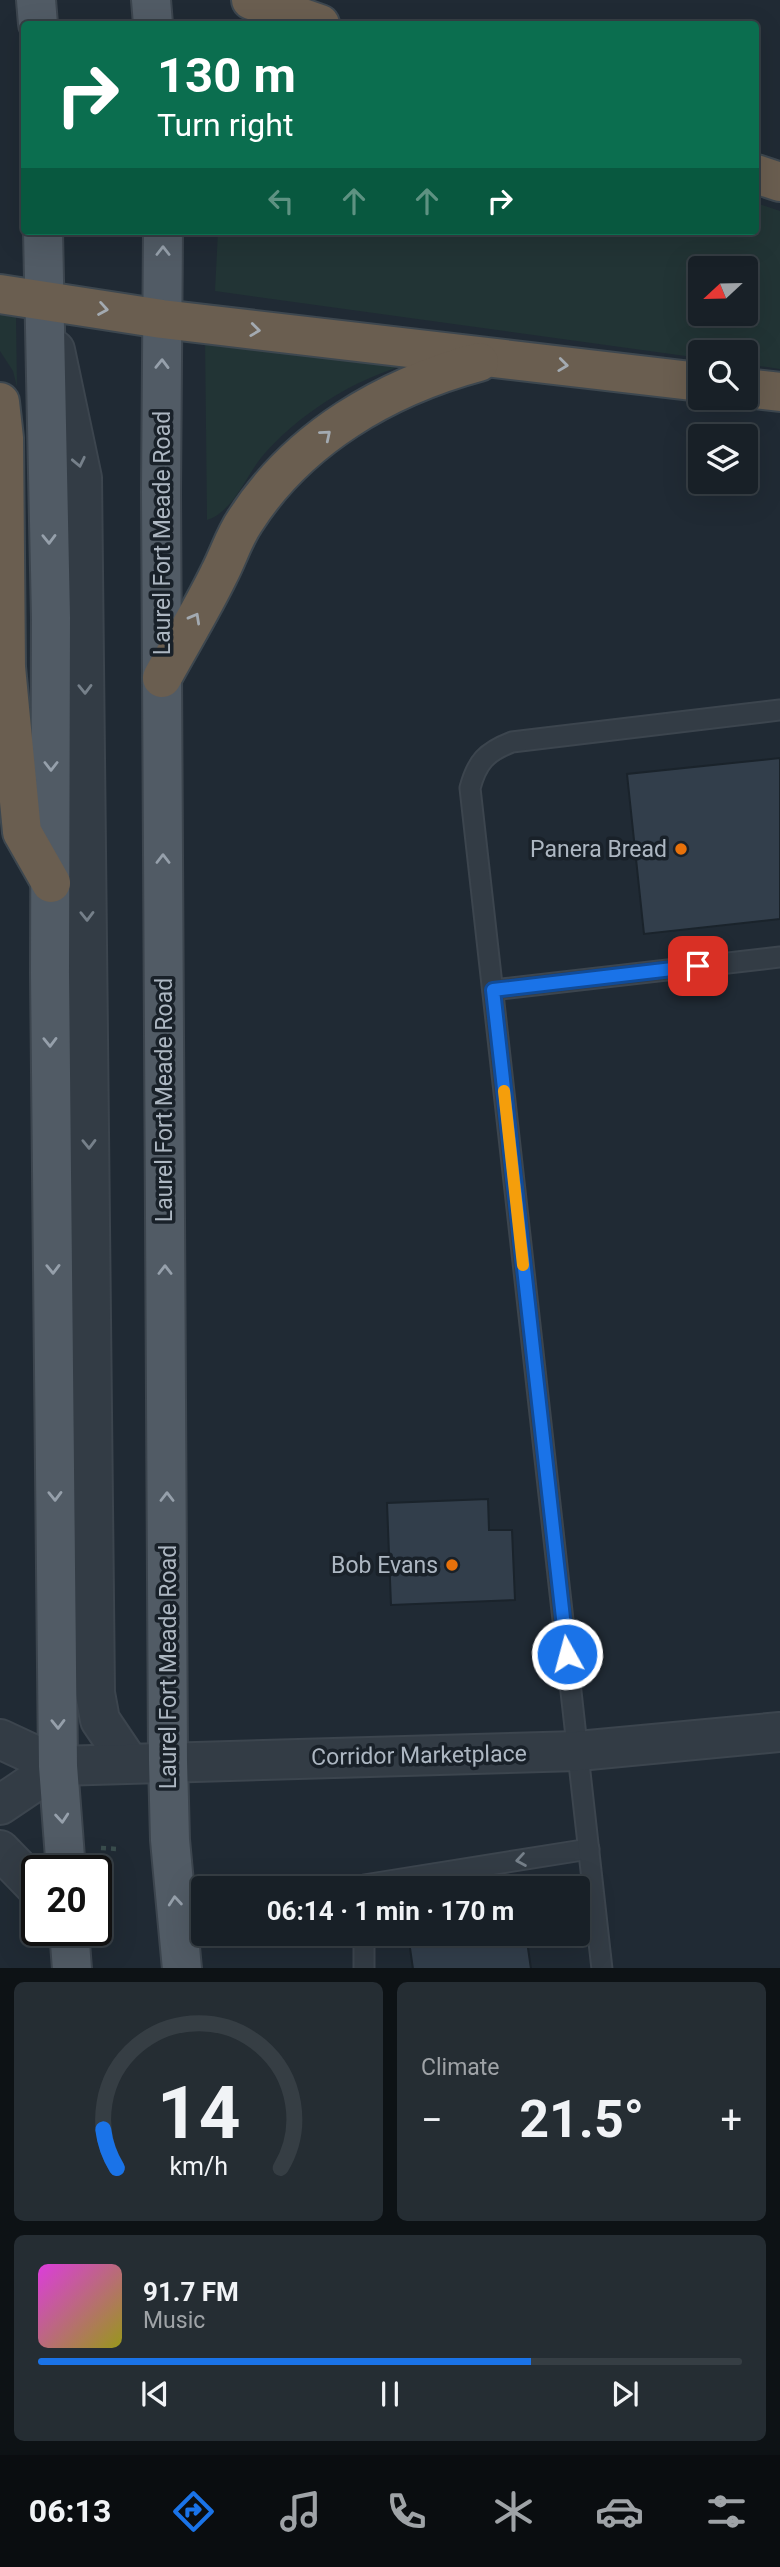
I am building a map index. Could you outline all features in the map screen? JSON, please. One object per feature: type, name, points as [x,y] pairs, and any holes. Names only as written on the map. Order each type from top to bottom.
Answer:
[{"type":"highway","points":[[251,0],[311,21]]},
{"type":"highway","points":[[759,175],[780,182]]},
{"type":"highway","points":[[0,294],[162,319],[688,381]]},
{"type":"highway","points":[[162,678],[245,521],[279,478],[327,433],[374,401],[433,374],[495,357]]},
{"type":"highway","points":[[758,389],[780,392]]},
{"type":"highway","points":[[0,402],[4,438],[6,667],[22,832],[51,883]]},
{"type":"main road","points":[[36,0],[38,21]]},
{"type":"main road","points":[[151,0],[153,21]]},
{"type":"main road","points":[[43,235],[51,618],[58,1766],[65,1855]]},
{"type":"main road","name":"Laurel Fort Meade Road","points":[[163,235],[162,678],[168,1761],[170,1840],[181,1968]]},
{"type":"main road","points":[[70,1946],[72,1968]]},
{"type":"street","points":[[44,299],[82,478],[95,1692],[100,1720],[129,1763]]},
{"type":"street","name":"Corridor Marketplace","points":[[58,1766],[578,1751],[780,1732]]},
{"type":"street","points":[[0,1739],[58,1766]]},
{"type":"street","points":[[0,1805],[58,1766]]},
{"type":"street","points":[[0,1850],[21,1872]]},
{"type":"lane","points":[[602,1968],[470,789],[475,766],[491,750],[512,742],[780,710]]},
{"type":"lane","points":[[493,990],[780,957]]},
{"type":"lane","points":[[420,1876],[589,1849]]},
{"type":"lane","points":[[364,1946],[364,1968]]},
{"type":"shaded area","points":[[759,204],[780,211],[780,369],[758,366],[758,340],[688,340],[688,356],[215,291],[218,235],[759,235]]},
{"type":"shaded area","points":[[0,314],[16,317],[17,387],[13,371],[0,351]]},
{"type":"shaded area","points":[[205,337],[425,359],[359,383],[300,420],[265,453],[225,509],[207,520]]},
{"type":"building","name":"Panera Bread","points":[[780,758],[780,919],[644,934],[627,774]]},
{"type":"building","name":"Bob Evans","points":[[488,1499],[489,1530],[512,1530],[515,1600],[391,1605],[387,1503]]},
{"type":"building","points":[[410,1946],[528,1946],[531,1968],[413,1968]]},
{"type":"slow traffic","points":[[504,1091],[523,1265]]},
{"type":"place","name":"Panera Bread","points":[[681,849]]},
{"type":"place","name":"Bob Evans","points":[[452,1565]]},
{"type":"route","points":[[567,1654],[493,990],[698,966]]}]
